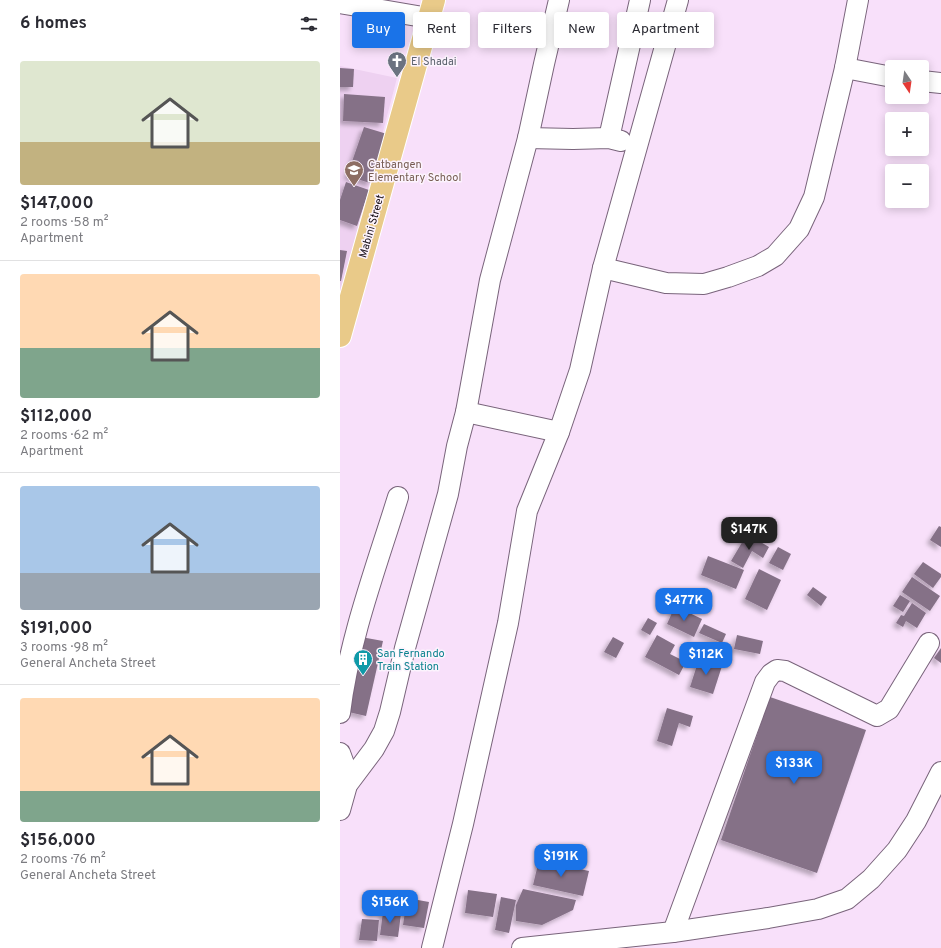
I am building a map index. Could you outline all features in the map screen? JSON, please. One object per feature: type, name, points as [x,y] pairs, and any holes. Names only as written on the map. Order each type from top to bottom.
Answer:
[{"type":"main road","name":"Mabini Street","points":[[340,336],[432,9]]},
{"type":"street","points":[[340,810],[347,785],[374,749],[384,731],[390,712],[405,648],[448,494],[457,446],[466,412],[490,280],[528,138],[559,0]]},
{"type":"street","points":[[610,138],[640,0]]},
{"type":"street","points":[[432,948],[463,824],[508,623],[527,511],[559,432],[580,370],[603,268],[678,0]]},
{"type":"street","points":[[603,268],[666,283],[704,284],[728,278],[758,266],[775,256],[799,229],[814,197],[845,68],[858,0]]},
{"type":"street","points":[[340,3],[432,9]]},
{"type":"street","points":[[845,68],[885,75]]},
{"type":"street","points":[[929,82],[941,83]]},
{"type":"street","points":[[528,138],[610,138],[637,145]]},
{"type":"street","points":[[466,412],[559,432]]},
{"type":"street","points":[[340,713],[343,687],[361,614],[398,497]]},
{"type":"street","points":[[673,932],[765,682],[771,674],[777,670],[785,671],[877,716],[890,709],[929,643]]},
{"type":"street","points":[[340,753],[344,764],[347,785]]},
{"type":"street","points":[[522,948],[673,932],[818,909],[847,899],[871,879],[897,850],[916,821],[941,772]]},
{"type":"shaded area","name":"Catbangen Elementary School","points":[[340,66],[397,78],[340,296]]},
{"type":"building","points":[[340,68],[354,69],[353,87],[340,87]]},
{"type":"building","points":[[344,94],[385,97],[383,123],[343,121]]},
{"type":"building","points":[[364,127],[387,134],[370,183],[347,176]]},
{"type":"building","points":[[346,182],[369,190],[357,226],[340,220],[340,200]]},
{"type":"building","points":[[340,250],[347,251],[341,281],[340,281]]},
{"type":"building","points":[[939,526],[941,527],[941,547],[930,540]]},
{"type":"building","points":[[747,534],[769,547],[763,558],[752,551],[743,568],[731,561]]},
{"type":"building","points":[[778,547],[791,554],[783,570],[769,563]]},
{"type":"building","points":[[708,556],[744,570],[736,589],[701,575]]},
{"type":"building","points":[[923,562],[941,574],[941,577],[933,588],[914,574]]},
{"type":"building","points":[[759,569],[781,580],[767,610],[745,599]]},
{"type":"building","points":[[912,577],[940,596],[930,611],[902,592]]},
{"type":"building","points":[[813,587],[827,597],[821,606],[807,595]]},
{"type":"building","points":[[900,595],[910,601],[903,612],[893,606]]},
{"type":"building","points":[[912,603],[926,613],[917,628],[906,621],[903,627],[896,623],[901,615],[904,616]]},
{"type":"building","points":[[675,606],[702,619],[694,637],[667,624]]},
{"type":"building","points":[[648,618],[657,623],[650,635],[641,630]]},
{"type":"building","points":[[704,624],[726,634],[722,643],[699,633]]},
{"type":"building","points":[[657,635],[675,645],[670,654],[686,662],[679,675],[645,657]]},
{"type":"building","points":[[737,635],[763,641],[760,654],[734,649]]},
{"type":"building","name":"San Fernando Train Station","points":[[361,637],[383,641],[366,716],[344,711]]},
{"type":"building","points":[[613,637],[624,643],[616,658],[604,652]]},
{"type":"building","points":[[941,648],[941,663],[934,658]]},
{"type":"building","points":[[699,659],[722,666],[713,694],[690,687]]},
{"type":"building","points":[[770,697],[866,730],[817,873],[721,840]]},
{"type":"building","points":[[667,708],[693,716],[690,727],[679,723],[672,746],[657,741]]},
{"type":"building","points":[[539,860],[589,871],[583,896],[533,885]]},
{"type":"building","points":[[523,889],[576,900],[573,910],[542,925],[516,921],[516,905]]},
{"type":"building","points":[[468,890],[497,894],[493,917],[465,913]]},
{"type":"building","points":[[501,897],[516,900],[509,933],[495,930]]},
{"type":"building","points":[[407,898],[429,902],[424,928],[403,925]]},
{"type":"building","points":[[383,912],[401,914],[398,937],[380,935]]},
{"type":"building","points":[[362,919],[379,920],[377,941],[359,940]]},
{"type":"place","name":"El Shadai","points":[[397,78]]},
{"type":"place","name":"Catbangen Elementary School","points":[[354,187]]},
{"type":"place","name":"San Fernando Train Station","points":[[363,676]]}]
